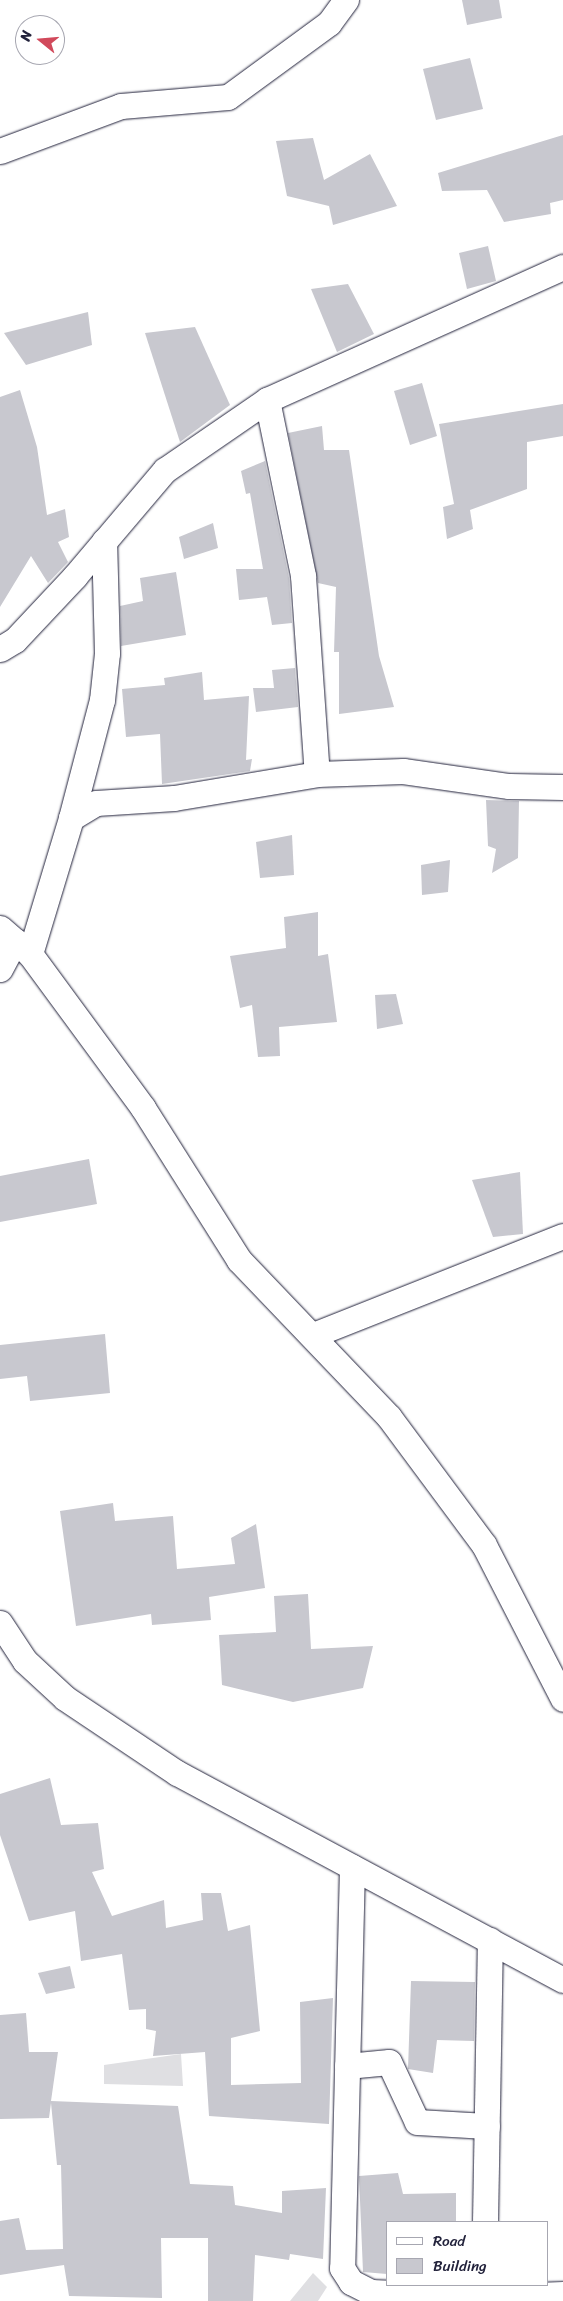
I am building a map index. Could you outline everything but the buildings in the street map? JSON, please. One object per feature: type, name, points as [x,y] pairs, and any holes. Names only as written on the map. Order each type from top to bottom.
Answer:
[{"type":"street","points":[[0,152],[121,106],[228,96],[329,23],[346,0]]},
{"type":"street","points":[[0,649],[15,640],[165,470],[267,400],[563,267]]},
{"type":"street","points":[[267,400],[303,576],[317,774]]},
{"type":"street","points":[[0,969],[15,941],[71,818],[102,700],[107,653],[104,541]]},
{"type":"street","points":[[71,818],[96,803],[174,798],[317,774],[403,771],[509,786],[563,786]]},
{"type":"street","points":[[15,941],[143,1108],[239,1260],[389,1417],[484,1545],[563,1699]]},
{"type":"street","points":[[312,1335],[563,1236]]},
{"type":"street","points":[[0,1623],[26,1661],[65,1698],[177,1773],[563,1980]]},
{"type":"street","points":[[352,1868],[342,2268],[351,2282],[371,2292],[563,2294]]},
{"type":"street","points":[[485,2221],[490,1940]]},
{"type":"street","points":[[347,2066],[389,2062],[417,2122],[487,2126]]},
{"type":"shaded area","points":[[181,2054],[183,2086],[104,2084],[104,2065]]},
{"type":"shaded area","points":[[313,2273],[327,2287],[318,2301],[290,2301]]}]
